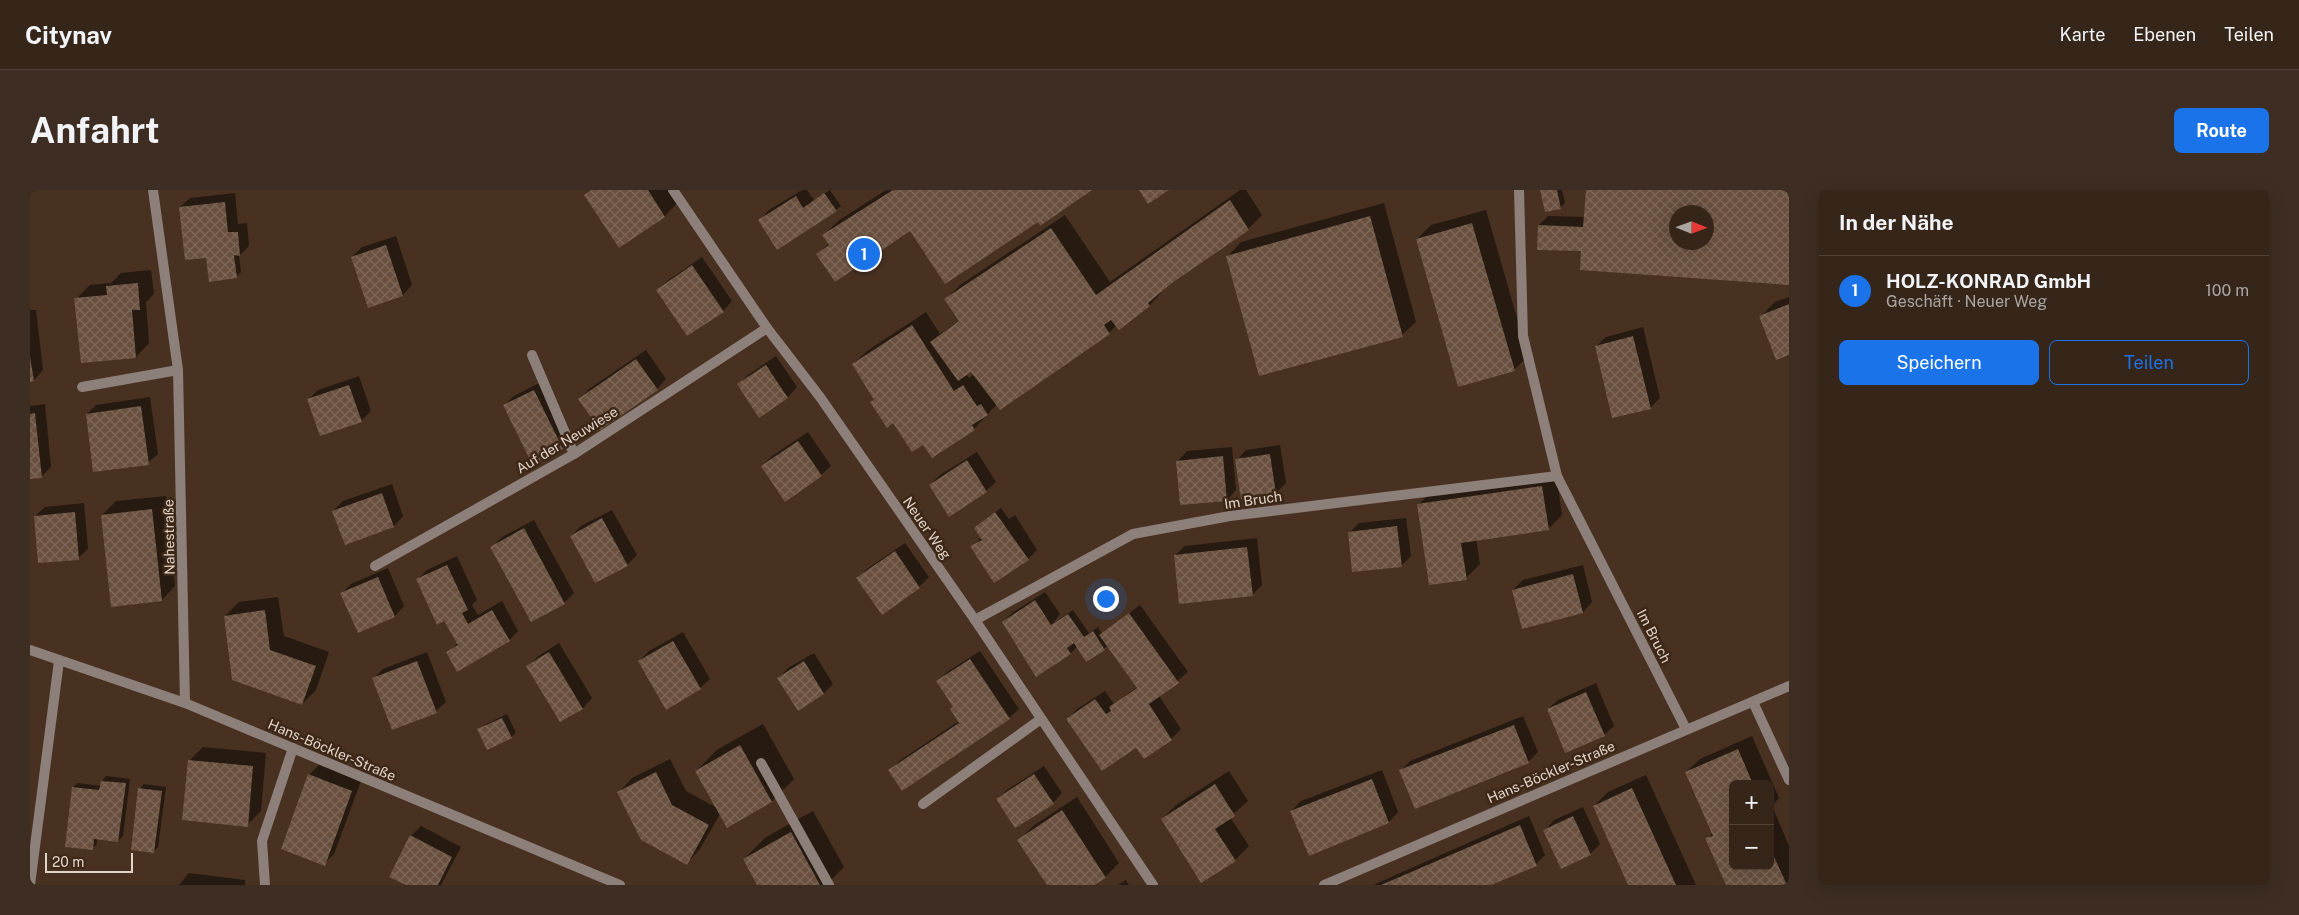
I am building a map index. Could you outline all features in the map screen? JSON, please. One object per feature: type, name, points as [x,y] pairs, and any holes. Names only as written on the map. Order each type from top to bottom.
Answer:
[{"type":"street","name":"Nahestraße","points":[[153,190],[178,370],[185,703]]},
{"type":"street","name":"Neuer Weg","points":[[673,190],[767,328],[820,397],[975,620],[1153,885]]},
{"type":"street","name":"Im Bruch","points":[[1519,190],[1523,336],[1556,476],[1686,729]]},
{"type":"street","name":"Auf der Neuwiese","points":[[375,566],[574,454],[767,328]]},
{"type":"street","points":[[532,356],[574,454]]},
{"type":"street","points":[[82,387],[178,370]]},
{"type":"street","name":"Im Bruch","points":[[975,620],[1133,534],[1230,516],[1556,476]]},
{"type":"street","name":"Hans-Böckler-Straße","points":[[30,650],[59,662],[185,703],[620,885]]},
{"type":"street","points":[[30,885],[59,662]]},
{"type":"street","name":"Hans-Böckler-Straße","points":[[1324,885],[1789,686]]},
{"type":"street","points":[[1753,702],[1789,780]]},
{"type":"street","points":[[923,804],[1042,719]]},
{"type":"street","points":[[265,885],[262,841],[293,748]]},
{"type":"street","points":[[760,763],[829,885]]},
{"type":"building","points":[[591,190],[648,190],[665,217],[619,248],[584,195]]},
{"type":"building","points":[[893,190],[1092,190],[1040,226],[1038,222],[945,284],[910,231],[835,282],[816,254],[829,245],[822,235]]},
{"type":"building","points":[[1139,190],[1169,190],[1148,204]]},
{"type":"building","points":[[1540,190],[1557,190],[1561,209],[1545,212]]},
{"type":"building","points":[[1586,190],[1789,190],[1789,285],[1580,270],[1581,251],[1537,250],[1538,225],[1583,227]]},
{"type":"building","points":[[824,193],[837,211],[777,250],[758,220],[796,196],[803,208]]},
{"type":"building","points":[[1230,200],[1249,230],[1172,283],[1148,303],[1150,306],[1119,330],[1111,320],[1104,325],[1110,334],[1000,410],[971,372],[958,381],[930,342],[959,321],[944,299],[1051,228],[1096,295]]},
{"type":"building","points":[[225,202],[228,232],[238,232],[240,256],[234,255],[237,278],[209,282],[206,258],[185,260],[179,207]]},
{"type":"building","points":[[1370,216],[1403,337],[1259,376],[1226,256]]},
{"type":"building","points":[[1472,223],[1515,371],[1458,387],[1416,239]]},
{"type":"building","points":[[386,245],[403,296],[368,308],[351,257]]},
{"type":"building","points":[[692,265],[724,312],[687,336],[656,290]]},
{"type":"building","points":[[138,283],[140,310],[132,310],[136,358],[81,363],[74,298],[107,295],[106,286]]},
{"type":"building","points":[[1789,304],[1789,355],[1776,360],[1759,316]]},
{"type":"building","points":[[912,325],[954,391],[963,385],[977,406],[981,404],[988,415],[972,425],[975,430],[932,458],[923,445],[912,452],[893,423],[887,428],[870,402],[874,400],[852,364]]},
{"type":"building","points":[[1633,336],[1651,409],[1612,418],[1595,346]]},
{"type":"building","points":[[30,357],[34,381],[30,382]]},
{"type":"building","points":[[636,359],[658,390],[600,430],[578,399]]},
{"type":"building","points":[[766,365],[788,398],[759,418],[737,384]]},
{"type":"building","points":[[349,385],[362,422],[320,436],[307,399]]},
{"type":"building","points":[[534,390],[563,449],[532,464],[503,405]]},
{"type":"building","points":[[141,406],[149,465],[93,472],[86,414]]},
{"type":"building","points":[[35,413],[42,478],[30,479],[30,414]]},
{"type":"building","points":[[798,441],[822,476],[785,502],[761,466]]},
{"type":"building","points":[[1270,454],[1276,494],[1241,499],[1235,459]]},
{"type":"building","points":[[1223,456],[1227,501],[1180,505],[1176,461]]},
{"type":"building","points":[[967,460],[987,492],[949,517],[929,485]]},
{"type":"building","points":[[1542,486],[1549,530],[1461,543],[1467,580],[1429,585],[1417,504]]},
{"type":"building","points":[[382,493],[394,527],[345,545],[332,511]]},
{"type":"building","points":[[152,509],[162,601],[111,607],[101,515]]},
{"type":"building","points":[[75,512],[79,560],[38,563],[34,516]]},
{"type":"building","points":[[995,512],[1029,560],[994,583],[970,546],[982,540],[974,528]]},
{"type":"building","points":[[602,518],[628,566],[595,583],[570,536]]},
{"type":"building","points":[[1397,526],[1402,567],[1352,572],[1348,532]]},
{"type":"building","points":[[524,528],[565,604],[531,622],[490,547]]},
{"type":"building","points":[[1247,547],[1253,596],[1179,604],[1174,555]]},
{"type":"building","points":[[895,551],[920,588],[882,615],[856,578]]},
{"type":"building","points":[[447,565],[468,610],[462,613],[468,624],[492,610],[510,641],[457,672],[446,652],[458,645],[444,621],[437,625],[416,579]]},
{"type":"building","points":[[1573,574],[1583,613],[1522,629],[1512,590]]},
{"type":"building","points":[[378,577],[395,617],[358,633],[340,593]]},
{"type":"building","points":[[1035,600],[1051,625],[1068,614],[1084,637],[1093,631],[1105,650],[1086,662],[1074,643],[1067,648],[1071,654],[1036,677],[1002,622]]},
{"type":"building","points":[[265,610],[270,650],[316,666],[302,705],[232,680],[224,616]]},
{"type":"building","points":[[1129,613],[1179,683],[1149,704],[1172,740],[1144,759],[1136,748],[1102,771],[1066,719],[1095,699],[1106,714],[1111,711],[1109,707],[1137,688],[1099,635]]},
{"type":"building","points":[[673,641],[701,689],[666,710],[638,661]]},
{"type":"building","points":[[549,652],[583,709],[560,722],[526,666]]},
{"type":"building","points":[[970,659],[1010,719],[902,791],[888,770],[959,723],[950,709],[953,707],[936,681]]},
{"type":"building","points":[[417,661],[437,713],[392,730],[372,678]]},
{"type":"building","points":[[804,661],[824,694],[798,711],[777,678]]},
{"type":"building","points":[[1586,692],[1605,736],[1565,753],[1547,709]]},
{"type":"building","points":[[502,718],[512,738],[487,750],[477,729]]},
{"type":"building","points":[[1514,725],[1529,763],[1415,809],[1399,770]]},
{"type":"building","points":[[740,745],[772,802],[727,828],[695,771]]},
{"type":"building","points":[[1738,749],[1751,780],[1729,780],[1729,870],[1774,870],[1774,857],[1787,885],[1726,885],[1705,838],[1713,836],[1685,772]]},
{"type":"building","points":[[188,760],[253,766],[248,827],[182,820]]},
{"type":"building","points":[[656,772],[672,805],[709,825],[687,865],[641,840],[617,792]]},
{"type":"building","points":[[308,774],[352,791],[325,866],[281,849]]},
{"type":"building","points":[[1034,774],[1054,804],[1015,828],[996,799]]},
{"type":"building","points":[[1372,779],[1389,823],[1309,856],[1290,811]]},
{"type":"building","points":[[101,781],[126,783],[118,842],[94,839],[93,850],[65,847],[72,787],[99,790]]},
{"type":"building","points":[[1215,784],[1235,816],[1215,829],[1236,861],[1201,883],[1161,819]]},
{"type":"building","points":[[138,788],[162,791],[154,853],[131,850]]},
{"type":"building","points":[[1632,788],[1676,885],[1628,885],[1593,806]]},
{"type":"building","points":[[1062,810],[1106,878],[1094,885],[1047,885],[1017,840]]},
{"type":"building","points":[[1573,816],[1591,855],[1561,869],[1543,830]]},
{"type":"building","points":[[1520,825],[1537,866],[1491,885],[1381,885]]},
{"type":"building","points":[[791,832],[820,885],[757,885],[743,859]]},
{"type":"building","points":[[410,835],[452,857],[438,885],[406,885],[389,877]]},
{"type":"place","name":"HOLZ-KONRAD GmbH","points":[[864,254]]}]
